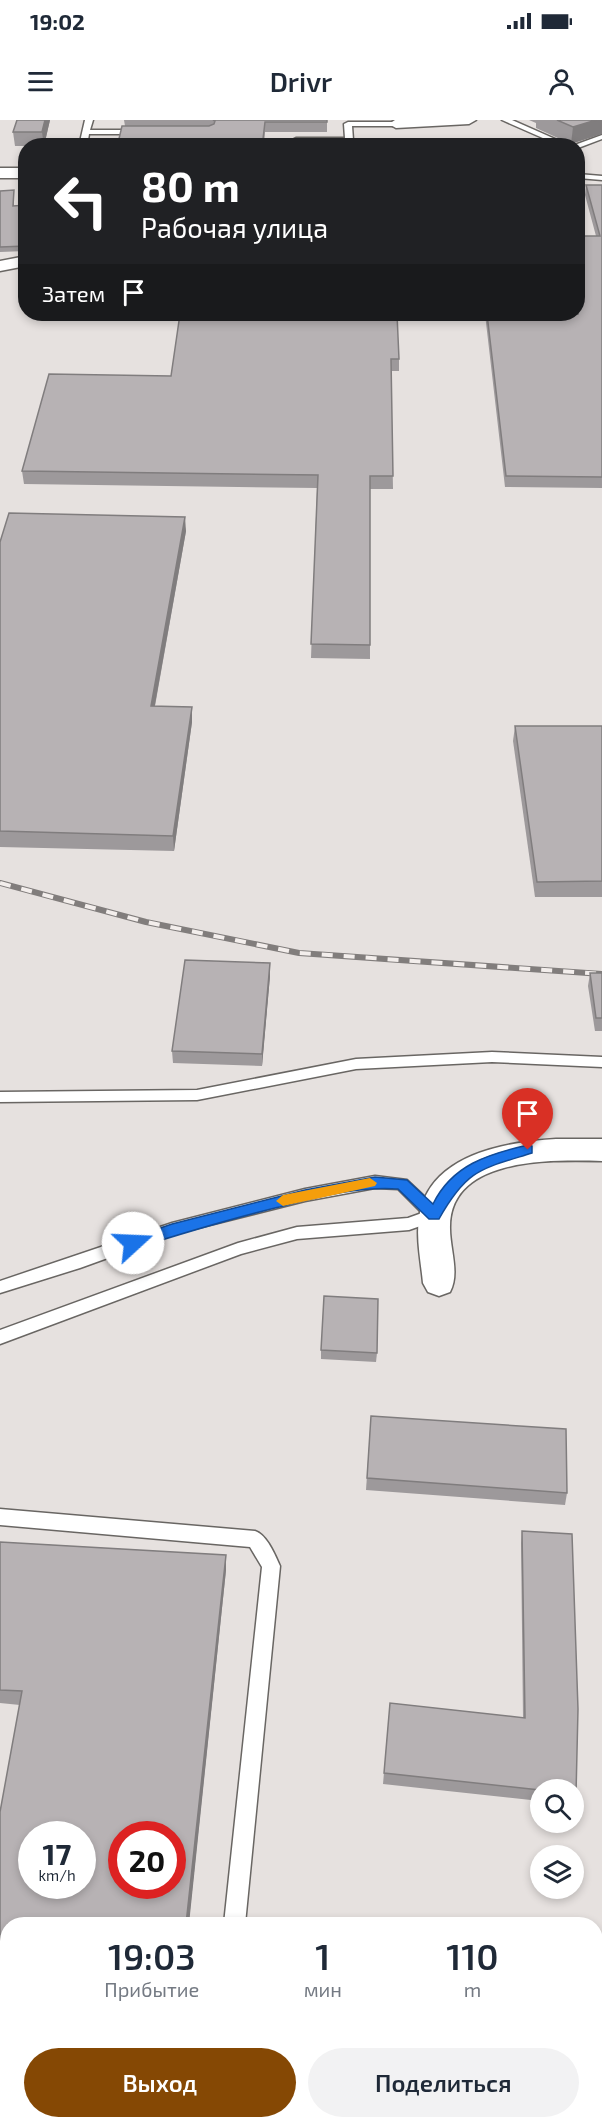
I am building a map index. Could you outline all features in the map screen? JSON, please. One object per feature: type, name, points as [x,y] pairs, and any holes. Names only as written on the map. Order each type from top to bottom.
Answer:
[{"type":"street","points":[[403,122],[469,120]]},
{"type":"street","points":[[0,173],[18,173]]},
{"type":"street","points":[[0,266],[18,263]]},
{"type":"street","points":[[440,1283],[434,1215],[445,1192],[460,1176],[479,1164],[502,1156],[553,1148],[602,1150]]},
{"type":"lane","points":[[85,138],[89,120]]},
{"type":"lane","points":[[506,120],[549,138]]},
{"type":"lane","points":[[349,138],[348,124],[403,122]]},
{"type":"lane","points":[[86,132],[152,132]]},
{"type":"lane","points":[[585,143],[602,137]]},
{"type":"lane","points":[[585,177],[602,178]]},
{"type":"lane","points":[[0,1097],[197,1095],[356,1064],[492,1057],[602,1062]]},
{"type":"lane","points":[[0,1287],[74,1264],[172,1229],[305,1195],[375,1182],[402,1184],[417,1195],[434,1215],[409,1224],[297,1233],[238,1249],[0,1337]]},
{"type":"lane","points":[[0,1516],[255,1539],[271,1566],[236,1917]]},
{"type":"building","points":[[17,120],[45,120],[42,132],[13,132]]},
{"type":"building","points":[[213,120],[327,120],[327,122],[265,122],[263,138],[119,138],[122,126],[209,126],[215,121]]},
{"type":"building","points":[[557,120],[596,120],[573,127]]},
{"type":"building","points":[[586,185],[602,185],[602,477],[506,476],[488,321],[585,321],[585,236],[600,236]]},
{"type":"building","points":[[14,190],[13,206],[18,206],[18,246],[0,247],[0,191]]},
{"type":"building","points":[[179,321],[397,321],[399,359],[391,359],[393,476],[370,476],[370,645],[311,644],[318,475],[22,471],[49,374],[171,376]]},
{"type":"building","points":[[9,513],[185,517],[151,706],[192,707],[173,836],[0,831],[0,542]]},
{"type":"building","points":[[515,726],[602,726],[602,881],[537,882]]},
{"type":"building","points":[[185,960],[270,963],[262,1054],[172,1051]]},
{"type":"building","points":[[590,973],[602,973],[602,1018],[596,1018]]},
{"type":"building","points":[[324,1296],[378,1299],[377,1353],[321,1350]]},
{"type":"building","points":[[371,1416],[566,1429],[567,1493],[367,1478]]},
{"type":"building","points":[[522,1531],[572,1534],[578,1709],[576,1779],[530,1779],[530,1789],[384,1773],[390,1703],[525,1718]]},
{"type":"building","points":[[0,1542],[226,1555],[187,1917],[0,1917],[0,1812],[22,1691],[0,1690]]},
{"type":"railway","points":[[0,883],[146,922],[299,953],[602,974]]},
{"type":"slow traffic","points":[[283,1201],[370,1183]]},
{"type":"route","points":[[133,1243],[172,1229],[305,1195],[375,1182],[402,1184],[417,1195],[434,1215],[445,1192],[460,1176],[479,1164],[528,1150]]}]
